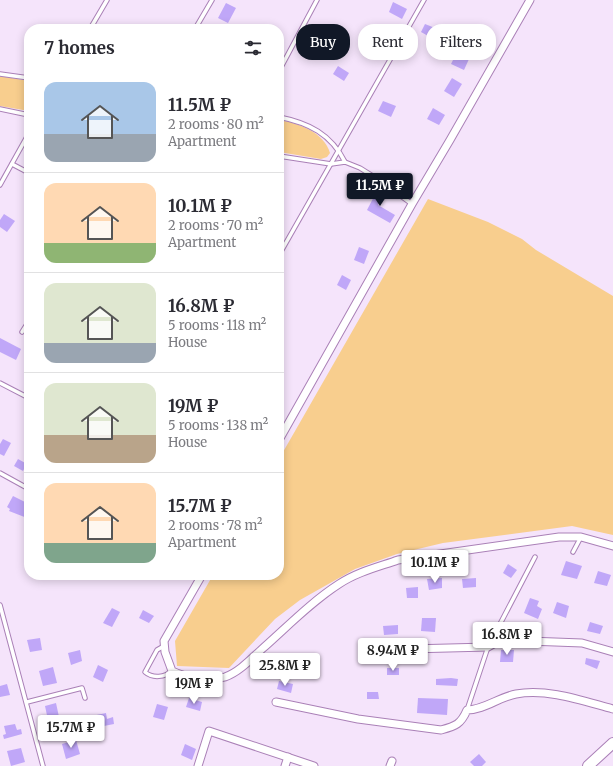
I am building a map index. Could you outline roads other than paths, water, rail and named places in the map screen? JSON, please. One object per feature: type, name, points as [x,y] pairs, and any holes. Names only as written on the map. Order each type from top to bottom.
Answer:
[{"type":"main road","points":[[588,766],[613,743]]},
{"type":"street","points":[[284,431],[412,204],[530,0]]},
{"type":"street","points":[[196,580],[168,634],[164,646],[172,670],[184,675],[209,679],[231,675],[339,584],[360,573],[382,565],[398,560],[559,537],[581,537],[613,546]]},
{"type":"street","points":[[409,649],[488,647],[504,640],[582,643],[613,652]]},
{"type":"street","points":[[276,702],[358,719],[441,730],[454,726],[463,720],[467,710],[477,709],[514,694],[533,693],[566,698],[613,709]]},
{"type":"street","points":[[198,766],[209,731],[314,766]]},
{"type":"street","points":[[285,766],[288,757]]},
{"type":"lane","points":[[93,24],[107,0]]},
{"type":"lane","points":[[198,24],[212,0]]},
{"type":"lane","points":[[284,62],[317,0]]},
{"type":"lane","points":[[284,246],[332,164],[338,148],[424,0]]},
{"type":"lane","points":[[0,74],[24,77]]},
{"type":"lane","points":[[0,109],[24,114]]},
{"type":"lane","points":[[284,118],[312,126],[338,148],[345,162]]},
{"type":"lane","points":[[0,185],[24,142]]},
{"type":"lane","points":[[284,157],[332,164],[345,162],[371,175],[412,204]]},
{"type":"lane","points":[[12,164],[24,170]]},
{"type":"lane","points":[[0,382],[24,395]]},
{"type":"lane","points":[[0,473],[24,486]]},
{"type":"lane","points":[[573,552],[581,537]]},
{"type":"lane","points":[[467,710],[488,647],[535,557]]},
{"type":"lane","points":[[0,605],[43,766]]},
{"type":"lane","points":[[164,646],[157,650],[145,672],[148,675],[166,676],[172,670]]},
{"type":"lane","points":[[27,702],[82,688],[85,698]]}]
